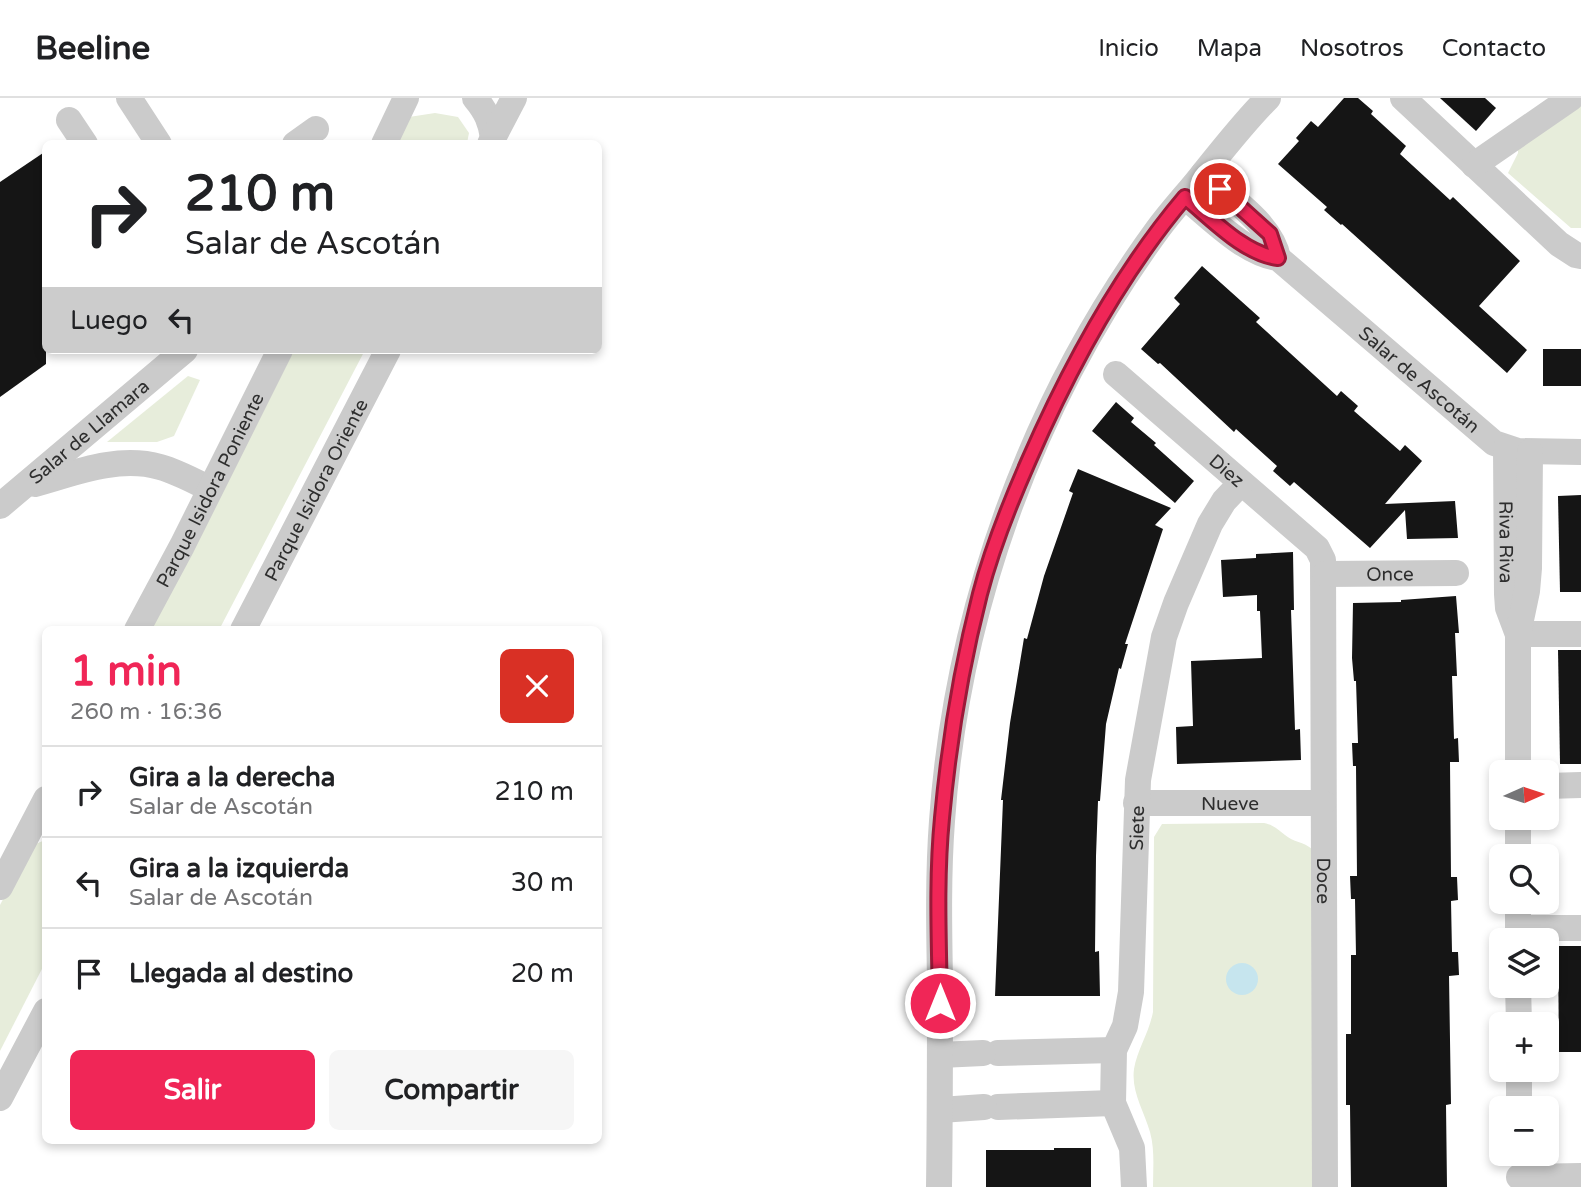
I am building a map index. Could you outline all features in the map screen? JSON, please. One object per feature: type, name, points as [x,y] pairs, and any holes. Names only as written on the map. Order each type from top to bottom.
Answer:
[{"type":"street","points":[[129,98],[156,140]]},
{"type":"street","points":[[386,140],[406,98]]},
{"type":"street","points":[[475,98],[488,117],[491,140]]},
{"type":"street","points":[[492,140],[514,98]]},
{"type":"street","points":[[939,1187],[942,821],[952,725],[980,592],[1014,495],[1080,352],[1159,228],[1248,118],[1268,98]]},
{"type":"street","points":[[1403,98],[1559,244],[1581,256]]},
{"type":"street","points":[[1474,165],[1570,98]]},
{"type":"street","points":[[69,120],[82,140]]},
{"type":"street","name":"Salar de Ascotán","points":[[1203,174],[1264,228],[1274,242],[1278,258]]},
{"type":"street","name":"Salar de Ascotán","points":[[1185,197],[1248,247],[1260,254],[1278,258],[1485,436],[1518,450]]},
{"type":"street","name":"Salar de Llamara","points":[[0,506],[181,354]]},
{"type":"street","name":"Parque Isidora Poniente","points":[[138,626],[278,354]]},
{"type":"street","name":"Parque Isidora Oriente","points":[[245,626],[386,354]]},
{"type":"street","name":"Diez","points":[[1116,374],[1317,548],[1323,559],[1325,574]]},
{"type":"street","points":[[1518,450],[1581,452]]},
{"type":"street","name":"Riva Riva","points":[[1518,450],[1529,568],[1518,634],[1518,760]]},
{"type":"street","name":"Salar de Llamara","points":[[23,488],[85,470],[112,464],[135,463],[179,473],[210,489]]},
{"type":"street","name":"Siete","points":[[1134,1187],[1132,1148],[1114,1102],[1114,1050],[1125,1026],[1131,992],[1136,803],[1143,751],[1164,637],[1170,620],[1210,524],[1224,501],[1241,484]]},
{"type":"street","name":"Once","points":[[1325,574],[1456,573]]},
{"type":"street","name":"Doce","points":[[1325,574],[1325,1187]]},
{"type":"street","points":[[1518,634],[1581,634]]},
{"type":"street","points":[[1559,786],[1581,785]]},
{"type":"street","name":"Nueve","points":[[1136,803],[1323,803]]},
{"type":"street","points":[[0,887],[37,826]]},
{"type":"street","points":[[1559,930],[1581,928]]},
{"type":"street","points":[[0,1098],[42,1019]]},
{"type":"street","points":[[940,1055],[1114,1050]]},
{"type":"street","points":[[940,1110],[1114,1102]]},
{"type":"street","points":[[1519,1172],[1581,1176]]},
{"type":"green space","points":[[1581,98],[1581,228],[1571,228],[1508,173],[1518,153],[1518,135]]},
{"type":"green space","points":[[435,113],[458,117],[469,133],[468,140],[398,140],[409,117]]},
{"type":"green space","points":[[287,354],[363,354],[221,626],[147,626]]},
{"type":"green space","points":[[188,376],[200,380],[174,436],[157,442],[107,442]]},
{"type":"green space","points":[[1264,823],[1312,849],[1313,1187],[1153,1187],[1152,1139],[1136,1094],[1134,1069],[1153,1012],[1154,837],[1162,824]]},
{"type":"green space","points":[[42,841],[42,969],[0,1051],[0,905],[31,846]]},
{"type":"water","points":[[1242,963],[1253,968],[1258,979],[1253,990],[1242,995],[1231,990],[1226,979],[1231,968]]},
{"type":"building","points":[[1344,98],[1358,98],[1373,111],[1371,114],[1406,146],[1400,154],[1450,200],[1453,197],[1520,261],[1479,306],[1527,350],[1507,373],[1324,210],[1327,207],[1278,164],[1299,141],[1296,138],[1311,121],[1318,127]]},
{"type":"building","points":[[1440,98],[1485,98],[1496,108],[1476,131]]},
{"type":"building","points":[[42,154],[42,354],[46,354],[46,364],[0,397],[0,182]]},
{"type":"building","points":[[1202,266],[1260,318],[1256,322],[1337,396],[1341,391],[1358,406],[1354,411],[1400,451],[1405,445],[1422,461],[1385,504],[1455,501],[1458,538],[1407,539],[1405,510],[1370,548],[1294,482],[1290,486],[1273,471],[1277,466],[1236,429],[1234,432],[1160,363],[1141,349],[1180,304],[1174,298]]},
{"type":"building","points":[[1543,349],[1581,349],[1581,386],[1543,386]]},
{"type":"building","points":[[1116,402],[1134,418],[1131,422],[1194,481],[1175,503],[1092,431]]},
{"type":"building","points":[[1078,469],[1171,508],[1155,525],[1163,529],[1125,644],[1128,644],[1121,669],[1119,668],[1106,724],[1098,801],[1096,856],[1095,952],[1099,951],[1100,996],[995,996],[1001,800],[1010,723],[1024,638],[1027,639],[1044,576],[1073,493],[1069,491]]},
{"type":"building","points":[[1581,495],[1581,592],[1560,592],[1558,496]]},
{"type":"building","points":[[1293,552],[1294,610],[1291,610],[1295,730],[1300,729],[1301,760],[1177,764],[1176,727],[1193,726],[1191,661],[1262,658],[1257,595],[1223,597],[1221,560]]},
{"type":"building","points":[[1456,596],[1459,633],[1455,633],[1457,676],[1452,676],[1454,739],[1458,738],[1459,762],[1450,762],[1451,877],[1457,877],[1458,900],[1451,901],[1452,952],[1458,952],[1459,975],[1449,976],[1451,1104],[1446,1105],[1447,1187],[1351,1187],[1350,1105],[1346,1105],[1346,1034],[1351,1034],[1351,955],[1356,955],[1355,899],[1351,899],[1350,876],[1357,876],[1356,766],[1353,766],[1352,743],[1358,743],[1356,681],[1352,658],[1353,603],[1401,602]]},
{"type":"building","points":[[1558,650],[1581,650],[1581,764],[1560,764]]},
{"type":"building","points":[[1559,946],[1581,946],[1581,1052],[1559,1052]]},
{"type":"building","points":[[1091,1148],[1091,1187],[986,1187],[986,1150]]},
{"type":"route","points":[[940,1003],[940,861],[952,725],[980,592],[993,550],[1042,430],[1080,352],[1121,283],[1159,228],[1185,197],[1248,247],[1260,254],[1278,258],[1270,234],[1220,189]]}]
